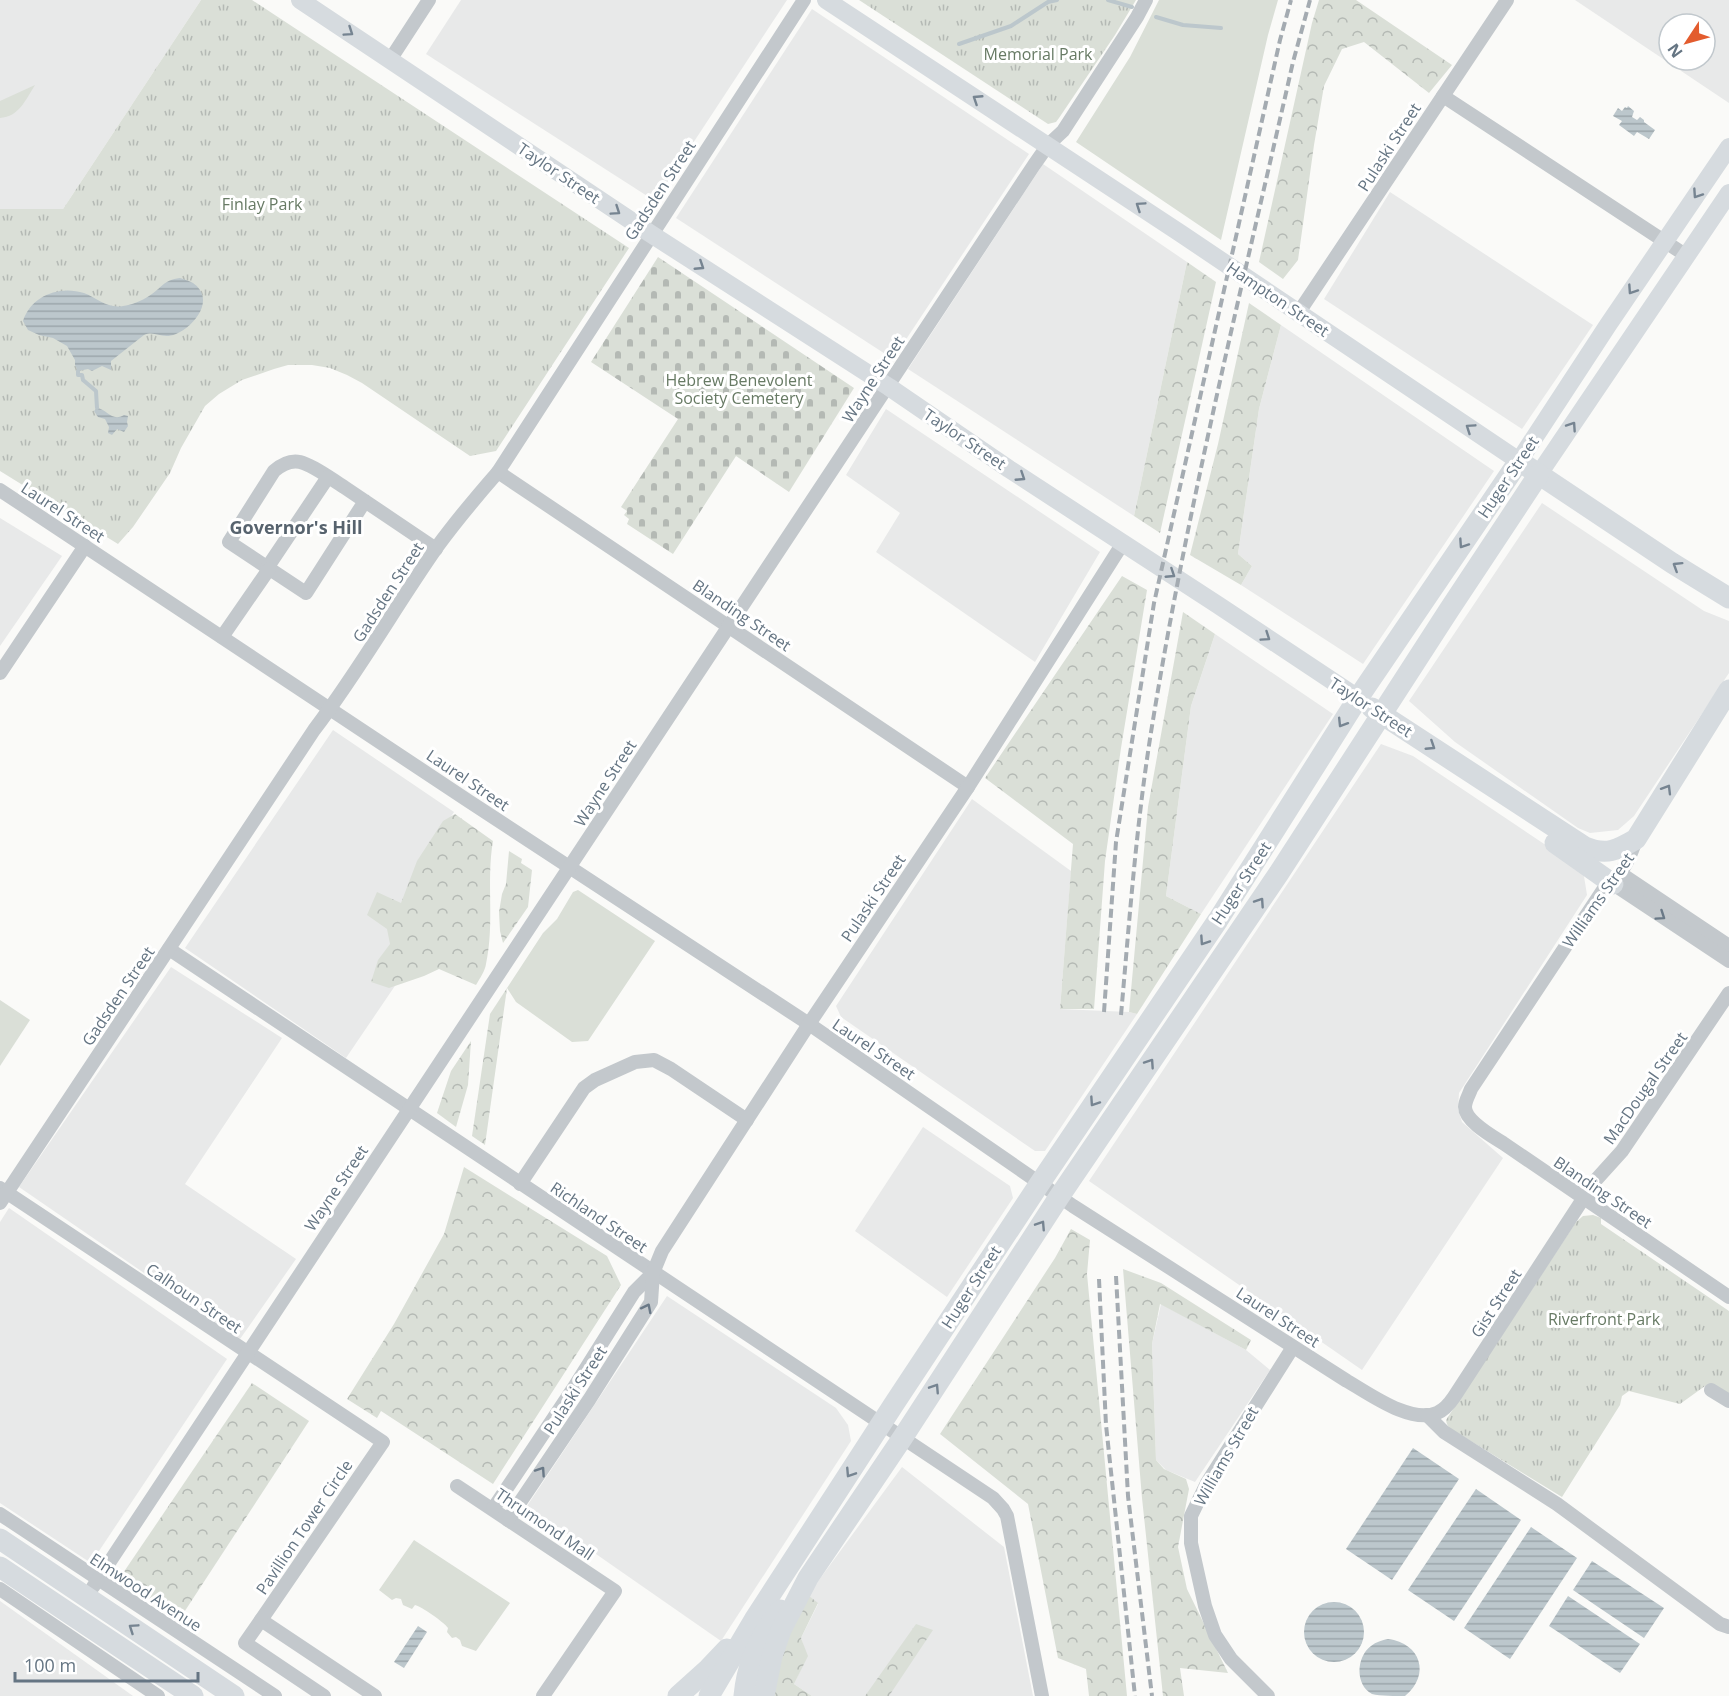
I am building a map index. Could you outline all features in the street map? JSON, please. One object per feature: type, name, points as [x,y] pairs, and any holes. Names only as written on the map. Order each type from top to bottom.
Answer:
[{"type":"highway","name":"Hampton Street","points":[[1519,460],[1728,598]]},
{"type":"highway","name":"Huger Street","points":[[754,1620],[1040,1183],[1218,920],[1358,698],[1519,460]]},
{"type":"highway","name":"Huger Street","points":[[808,1578],[1059,1197],[1279,873],[1539,474]]},
{"type":"highway","name":"Williams Street","points":[[1636,839],[1729,690]]},
{"type":"highway","name":"Taylor Street","points":[[1358,698],[1585,847],[1606,852],[1618,849],[1636,839]]},
{"type":"highway","points":[[1528,810],[1556,845],[1616,879]]},
{"type":"highway","points":[[0,1539],[234,1696]]},
{"type":"highway","points":[[0,1567],[193,1696]]},
{"type":"highway","points":[[744,1696],[751,1662],[766,1629],[784,1604],[808,1578]]},
{"type":"highway","points":[[764,1696],[778,1639],[808,1578]]},
{"type":"highway","points":[[678,1696],[708,1669],[754,1620]]},
{"type":"highway","points":[[709,1696],[754,1620]]},
{"type":"main road","name":"Taylor Street","points":[[300,0],[651,234],[888,387],[1358,698]]},
{"type":"main road","name":"Hampton Street","points":[[826,0],[1048,145],[1519,460]]},
{"type":"main road","name":"Huger Street","points":[[1519,460],[1729,147]]},
{"type":"main road","name":"Huger Street","points":[[1539,474],[1729,193]]},
{"type":"street","points":[[390,60],[429,0]]},
{"type":"street","name":"Gadsden Street","points":[[2,1195],[436,549],[498,472],[804,0]]},
{"type":"street","name":"Wayne Street","points":[[95,1584],[1048,145],[1063,131],[1146,0]]},
{"type":"street","name":"Pulaski Street","points":[[1299,312],[1507,0]]},
{"type":"street","points":[[1443,96],[1687,256]]},
{"type":"street","points":[[365,501],[306,593],[229,542],[274,471],[282,465],[298,461],[328,477],[365,501],[436,549]]},
{"type":"street","name":"Blanding Street","points":[[498,472],[968,786]]},
{"type":"street","points":[[222,637],[328,477]]},
{"type":"street","name":"Laurel Street","points":[[0,490],[809,1024],[1059,1197],[1347,1381],[1390,1406],[1406,1412],[1427,1415]]},
{"type":"street","name":"Pulaski Street","points":[[508,1520],[589,1400],[651,1302],[653,1273],[662,1251],[809,1024],[968,786],[1123,543]]},
{"type":"street","points":[[0,673],[85,546]]},
{"type":"street","name":"Williams Street","points":[[1464,1108],[1471,1089],[1603,890],[1616,879],[1632,852],[1636,839]]},
{"type":"street","points":[[1616,879],[1729,946]]},
{"type":"street","points":[[1616,879],[1729,961]]},
{"type":"street","name":"Richland Street","points":[[169,949],[993,1498],[1007,1516],[1042,1696]]},
{"type":"street","name":"MacDougal Street","points":[[1583,1198],[1622,1151],[1729,993]]},
{"type":"street","points":[[520,1184],[584,1088],[595,1080],[635,1062],[654,1060],[747,1120]]},
{"type":"street","name":"Blanding Street","points":[[1464,1108],[1470,1120],[1729,1297]]},
{"type":"street","name":"Calhoun Street","points":[[2,1195],[370,1434]]},
{"type":"street","name":"Gist Street","points":[[1427,1415],[1439,1412],[1454,1397],[1583,1198]]},
{"type":"street","name":"Pulaski Street","points":[[493,1509],[567,1399],[634,1292],[653,1273]]},
{"type":"street","name":"Williams Street","points":[[1268,1696],[1231,1659],[1215,1635],[1205,1606],[1191,1543],[1191,1516],[1207,1483],[1293,1347]]},
{"type":"street","points":[[1711,1390],[1729,1401]]},
{"type":"street","points":[[1427,1415],[1444,1432],[1557,1504],[1720,1624],[1729,1627]]},
{"type":"street","name":"Pavillion Tower Circle","points":[[370,1434],[382,1442],[261,1620],[375,1696]]},
{"type":"street","name":"Thrumond Mall","points":[[457,1486],[615,1591],[543,1696]]},
{"type":"street","name":"Elmwood Avenue","points":[[0,1514],[95,1584],[275,1696]]},
{"type":"street","points":[[0,1589],[158,1696]]},
{"type":"street","points":[[261,1620],[245,1643],[324,1696]]},
{"type":"shaded area","points":[[0,0],[201,0],[63,209],[0,209]]},
{"type":"shaded area","points":[[461,0],[787,0],[655,201],[426,54]]},
{"type":"shaded area","points":[[1575,0],[1729,0],[1729,103],[1683,72],[1717,72],[1717,12],[1657,12],[1657,55]]},
{"type":"shaded area","points":[[812,9],[1029,154],[893,359],[676,218]]},
{"type":"shaded area","points":[[1628,106],[1634,111],[1632,117],[1637,120],[1640,117],[1655,130],[1649,139],[1637,132],[1634,136],[1619,125],[1622,121],[1613,116],[1618,108],[1622,111]]},
{"type":"shaded area","points":[[1043,164],[1187,262],[1134,516],[908,369]]},
{"type":"shaded area","points":[[1390,192],[1593,325],[1522,429],[1324,299]]},
{"type":"shaded area","points":[[180,278],[193,283],[200,289],[203,304],[196,319],[171,336],[144,335],[111,361],[111,370],[102,366],[92,371],[88,369],[78,371],[67,346],[53,338],[28,330],[23,321],[32,305],[39,299],[56,292],[65,290],[84,293],[107,305],[118,307],[143,300],[166,282]]},
{"type":"shaded area","points":[[1281,325],[1494,471],[1363,664],[1241,585],[1252,566],[1238,554],[1259,409]]},
{"type":"shaded area","points":[[97,408],[116,417],[128,416],[128,426],[124,432],[117,429],[112,435],[108,433],[109,427],[105,419],[98,417],[94,411]]},
{"type":"shaded area","points":[[886,409],[1100,552],[1035,662],[876,552],[900,513],[846,475]]},
{"type":"shaded area","points":[[1542,503],[1704,611],[1729,621],[1729,673],[1634,816],[1618,830],[1590,833],[1578,828],[1455,742],[1409,701]]},
{"type":"shaded area","points":[[0,518],[62,556],[0,646]]},
{"type":"shaded area","points":[[1215,634],[1333,714],[1201,914],[1166,896],[1191,706]]},
{"type":"shaded area","points":[[333,730],[454,812],[418,866],[458,893],[346,1058],[185,948]]},
{"type":"shaded area","points":[[1381,744],[1413,756],[1583,870],[1587,895],[1459,1093],[1458,1109],[1462,1122],[1503,1158],[1362,1370],[1089,1181]]},
{"type":"shaded area","points":[[972,799],[1071,871],[1060,1009],[1137,1014],[1045,1151],[1035,1151],[841,1017],[836,1006]]},
{"type":"shaded area","points":[[171,967],[282,1038],[185,1184],[296,1259],[240,1339],[19,1187]]},
{"type":"shaded area","points":[[923,1127],[1010,1186],[1013,1198],[947,1297],[855,1231]]},
{"type":"shaded area","points":[[9,1208],[227,1359],[91,1563],[0,1503],[0,1222]]},
{"type":"shaded area","points":[[667,1296],[836,1408],[848,1425],[851,1441],[721,1641],[527,1506]]},
{"type":"shaded area","points":[[1161,1304],[1246,1350],[1270,1370],[1195,1482],[1166,1470],[1156,1460],[1152,1344]]},
{"type":"shaded area","points":[[1413,1448],[1459,1479],[1392,1580],[1346,1549]]},
{"type":"shaded area","points":[[902,1467],[1004,1547],[1033,1696],[812,1696],[794,1684],[807,1656],[801,1638],[818,1604],[808,1595]]},
{"type":"shaded area","points":[[1476,1489],[1521,1520],[1454,1621],[1408,1590]]},
{"type":"shaded area","points":[[1531,1527],[1577,1558],[1510,1659],[1464,1628]]},
{"type":"shaded area","points":[[1592,1561],[1664,1608],[1644,1638],[1573,1590]]},
{"type":"shaded area","points":[[1568,1596],[1640,1644],[1620,1673],[1549,1626]]},
{"type":"shaded area","points":[[0,1601],[133,1696],[0,1696]]},
{"type":"shaded area","points":[[1328,1602],[1340,1602],[1351,1607],[1359,1615],[1364,1632],[1362,1644],[1351,1657],[1340,1662],[1328,1662],[1317,1657],[1309,1649],[1304,1638],[1304,1626],[1309,1615],[1317,1607]]},
{"type":"shaded area","points":[[418,1626],[427,1632],[404,1668],[394,1662]]},
{"type":"shaded area","points":[[1388,1639],[1408,1647],[1419,1661],[1418,1679],[1405,1696],[1372,1694],[1366,1690],[1360,1678],[1360,1664],[1366,1651],[1375,1643]]},
{"type":"green space","name":"Finlay Park","points":[[201,0],[252,0],[629,248],[496,451],[470,456],[347,375],[330,368],[288,365],[242,380],[205,406],[181,448],[170,473],[133,527],[118,544],[0,471],[0,209],[63,209]]},
{"type":"green space","name":"Memorial Park","points":[[859,0],[1136,0],[1059,118],[1056,122],[1048,124]]},
{"type":"green space","points":[[1159,0],[1278,0],[1221,240],[1076,142],[1130,57]]},
{"type":"green space","points":[[1319,0],[1356,0],[1452,65],[1429,93],[1364,42],[1342,49],[1324,86],[1298,260],[1283,279],[1259,262]]},
{"type":"green space","points":[[35,85],[17,111],[0,118],[0,101]]},
{"type":"green space","name":"Hebrew Benevolent Society Cemetery","points":[[658,257],[854,388],[789,492],[736,456],[673,554],[627,524],[629,519],[624,515],[627,511],[621,507],[678,419],[591,362]]},
{"type":"green space","points":[[1187,262],[1216,282],[1160,533],[1134,516]]},
{"type":"green space","points":[[1249,303],[1281,325],[1259,409],[1238,554],[1252,566],[1241,585],[1190,555],[1218,444]]},
{"type":"green space","points":[[1122,576],[1147,590],[1105,861],[1094,1009],[1060,1009],[1073,844],[985,778]]},
{"type":"green space","points":[[1183,612],[1215,634],[1191,706],[1166,896],[1201,914],[1137,1014],[1129,1012],[1148,807]]},
{"type":"green space","points":[[455,814],[493,841],[490,871],[489,949],[483,972],[476,985],[439,969],[389,988],[371,982],[378,960],[390,944],[387,929],[367,915],[377,892],[401,903],[417,861],[443,821]]},
{"type":"green space","points":[[509,851],[522,859],[521,863],[532,870],[528,907],[503,943],[499,912],[506,884]]},
{"type":"green space","points":[[578,890],[655,941],[588,1041],[572,1042],[516,1002],[507,988],[543,933],[557,919],[573,892]]},
{"type":"green space","points":[[507,988],[485,1145],[472,1136],[490,1014]]},
{"type":"green space","points":[[0,1000],[30,1020],[0,1066]]},
{"type":"green space","points":[[471,1041],[468,1085],[456,1127],[437,1113],[451,1071]]},
{"type":"green space","points":[[464,1167],[607,1256],[621,1285],[493,1484],[381,1411],[377,1418],[347,1399],[394,1324],[444,1234]]},
{"type":"green space","name":"Riverfront Park","points":[[1593,1215],[1601,1218],[1601,1224],[1729,1311],[1729,1395],[1715,1387],[1705,1386],[1680,1404],[1629,1391],[1622,1396],[1620,1405],[1562,1497],[1453,1431],[1446,1420],[1576,1222],[1583,1216]]},
{"type":"green space","points":[[1071,1229],[1090,1240],[1087,1274],[1127,1696],[1089,1696],[1086,1669],[1058,1658],[1028,1504],[940,1434],[1055,1258]]},
{"type":"green space","points":[[1123,1269],[1161,1283],[1251,1340],[1246,1350],[1160,1304],[1152,1344],[1156,1460],[1164,1469],[1186,1479],[1189,1489],[1178,1547],[1187,1589],[1228,1673],[1180,1668],[1184,1696],[1163,1696],[1142,1498]]},
{"type":"green space","points":[[252,1383],[309,1421],[179,1620],[119,1579]]},
{"type":"green space","points":[[414,1540],[510,1603],[476,1651],[462,1646],[460,1640],[456,1637],[452,1638],[447,1632],[446,1625],[427,1612],[415,1605],[412,1609],[403,1605],[401,1599],[392,1600],[379,1590]]},
{"type":"green space","points":[[808,1595],[818,1603],[801,1638],[808,1656],[794,1684],[812,1696],[771,1696],[779,1652]]},
{"type":"green space","points":[[916,1624],[933,1630],[889,1696],[865,1696]]},
{"type":"waterway","points":[[959,44],[1011,26],[1048,2],[1057,0]]},
{"type":"waterway","points":[[1108,0],[1132,7]]},
{"type":"waterway","points":[[1156,17],[1183,25],[1221,28]]},
{"type":"waterway","points":[[78,371],[78,375],[82,375],[83,380],[96,391],[97,408]]},
{"type":"railway","points":[[1104,1012],[1116,842],[1154,603],[1280,40],[1291,0]]},
{"type":"railway","points":[[1121,1015],[1143,789],[1168,632],[1219,387],[1293,62],[1310,0]]},
{"type":"railway","points":[[1116,1276],[1128,1496],[1152,1696]]},
{"type":"railway","points":[[1099,1279],[1106,1425],[1135,1696]]},
{"type":"district","name":"Governor's Hill","points":[[296,528]]}]
